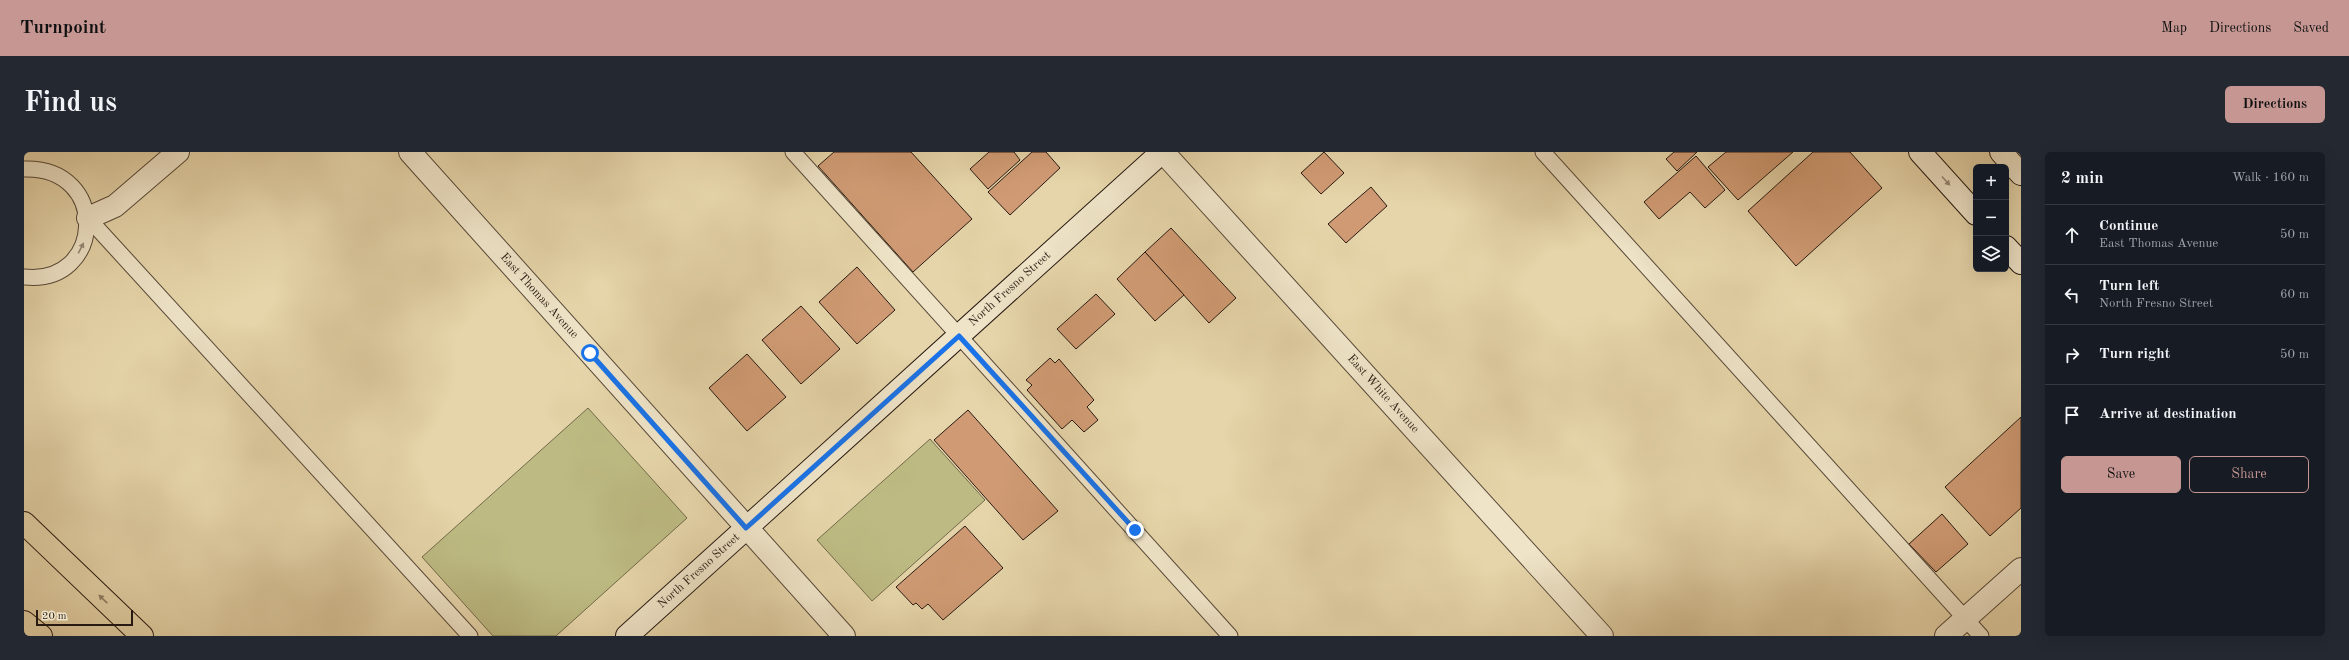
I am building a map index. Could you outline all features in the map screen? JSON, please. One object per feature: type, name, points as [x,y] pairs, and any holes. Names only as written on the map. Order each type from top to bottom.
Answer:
[{"type":"highway","points":[[24,523],[142,636]]},
{"type":"highway","points":[[24,622],[41,636]]},
{"type":"street","points":[[88,218],[115,206],[178,152]]},
{"type":"street","name":"East Thomas Avenue","points":[[410,152],[844,636]]},
{"type":"street","name":"North Fresno Street","points":[[627,636],[1163,152]]},
{"type":"street","name":"East White Avenue","points":[[1163,152],[1602,636]]},
{"type":"street","points":[[1920,152],[1973,211]]},
{"type":"street","points":[[2001,152],[2021,174]]},
{"type":"street","points":[[2009,250],[2021,263]]},
{"type":"street","points":[[1946,636],[2021,569]]},
{"type":"lane","points":[[793,152],[1230,636]]},
{"type":"lane","points":[[1543,152],[1980,636]]},
{"type":"lane","points":[[24,169],[40,168],[57,174],[72,184],[82,200],[88,218],[470,636]]},
{"type":"lane","points":[[24,277],[35,278],[53,274],[68,266],[80,252],[84,241],[88,218]]},
{"type":"shaded area","points":[[588,408],[687,518],[556,636],[493,636],[422,557]]},
{"type":"shaded area","points":[[930,439],[985,500],[872,601],[817,540]]},
{"type":"building","points":[[834,152],[911,152],[972,219],[913,272],[818,166]]},
{"type":"building","points":[[989,152],[1014,152],[1020,160],[988,189],[970,169]]},
{"type":"building","points":[[1032,152],[1046,152],[1060,168],[1010,215],[988,192]]},
{"type":"building","points":[[1324,152],[1344,173],[1321,194],[1301,173]]},
{"type":"building","points":[[1674,152],[1697,152],[1677,171],[1666,159]]},
{"type":"building","points":[[1726,152],[1793,152],[1738,200],[1708,167]]},
{"type":"building","points":[[1813,152],[1850,152],[1882,188],[1796,266],[1748,211]]},
{"type":"building","points":[[1696,156],[1725,190],[1705,208],[1690,192],[1659,219],[1644,202]]},
{"type":"building","points":[[1371,187],[1387,206],[1346,243],[1328,224]]},
{"type":"building","points":[[1171,228],[1236,298],[1209,323],[1145,252]]},
{"type":"building","points":[[1145,252],[1184,295],[1155,321],[1117,279]]},
{"type":"building","points":[[857,267],[895,310],[857,344],[819,302]]},
{"type":"building","points":[[1096,294],[1115,314],[1076,349],[1057,329]]},
{"type":"building","points":[[801,306],[840,349],[801,384],[762,340]]},
{"type":"building","points":[[747,354],[786,397],[747,431],[709,388]]},
{"type":"building","points":[[1050,358],[1055,363],[1059,359],[1094,400],[1087,407],[1098,420],[1084,432],[1072,420],[1062,429],[1027,390],[1032,385],[1026,380]]},
{"type":"building","points":[[968,410],[1058,511],[1023,540],[934,440]]},
{"type":"building","points":[[2021,417],[2021,508],[1990,536],[1945,487]]},
{"type":"building","points":[[1942,514],[1968,544],[1936,572],[1909,544]]},
{"type":"building","points":[[965,526],[1003,568],[943,620],[928,604],[922,609],[916,603],[913,605],[896,587]]},
{"type":"route","points":[[590,353],[746,528],[959,336],[1135,530]]}]
